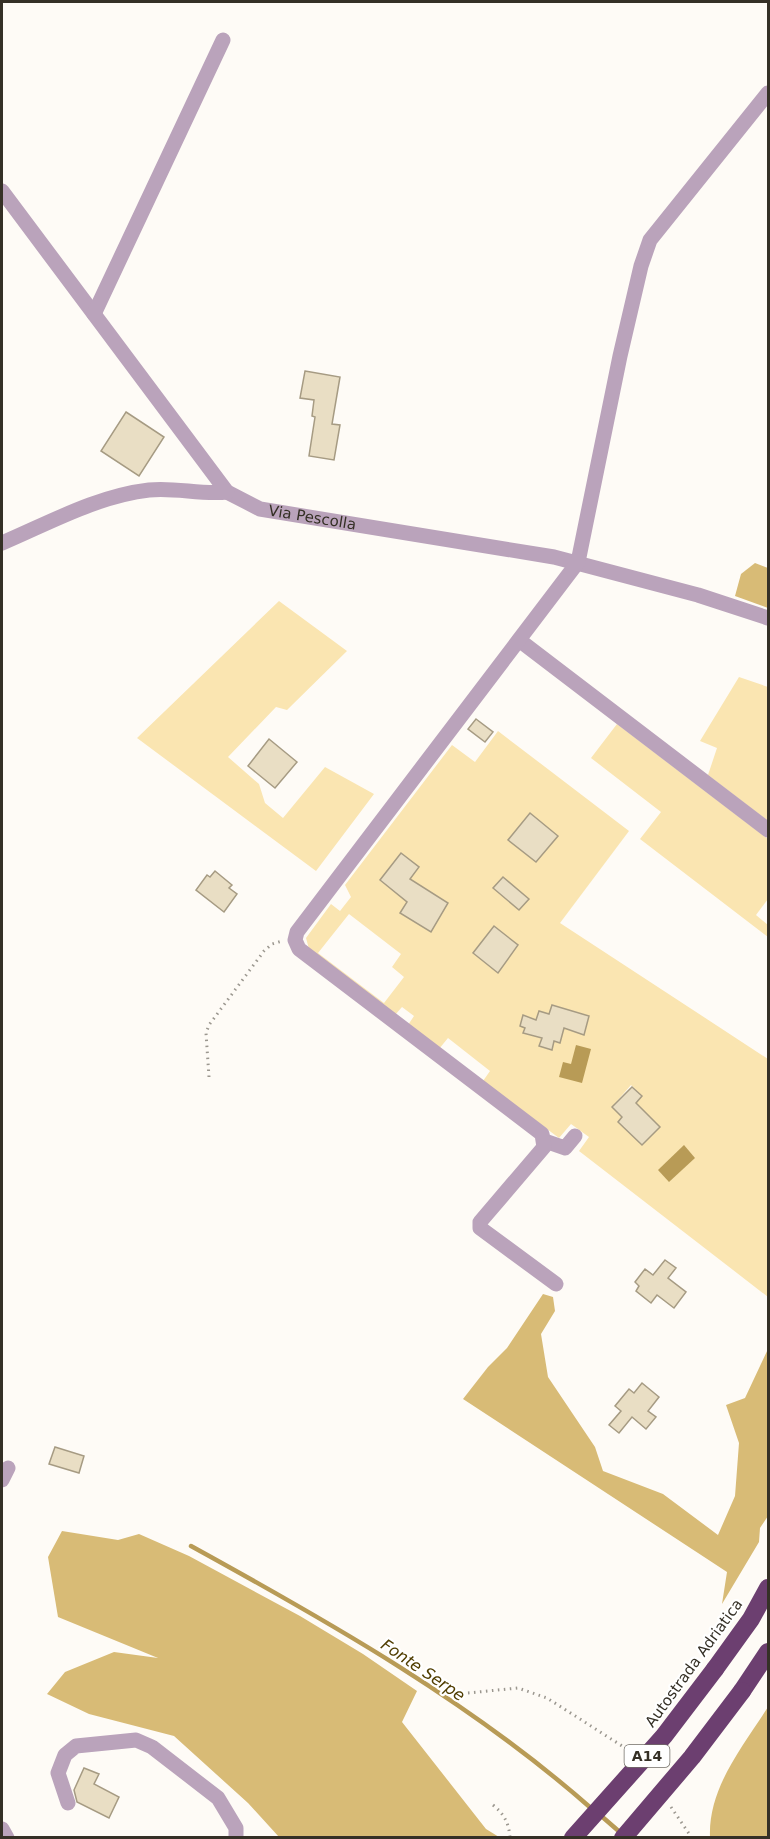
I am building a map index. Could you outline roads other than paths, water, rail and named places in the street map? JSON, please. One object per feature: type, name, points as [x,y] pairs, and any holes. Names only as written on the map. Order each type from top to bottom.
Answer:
[{"type":"highway","name":"Autostrada Adriatica","points":[[573,1838],[610,1800],[664,1736],[751,1619],[768,1588]]},
{"type":"highway","name":"A14","points":[[622,1838],[692,1757],[742,1691],[768,1652]]},
{"type":"street","points":[[94,314],[223,40]]},
{"type":"street","points":[[556,1284],[480,1228],[480,1222],[544,1147],[545,1141],[542,1134],[299,949],[296,940],[297,932],[578,562],[620,356],[641,267],[650,240],[768,93]]},
{"type":"street","name":"Via Pescolla","points":[[2,191],[227,492],[260,509],[578,562],[698,595],[768,618]]},
{"type":"street","points":[[2,543],[90,504],[122,495],[151,490],[212,494],[227,492]]},
{"type":"street","points":[[519,640],[768,830]]},
{"type":"street","points":[[545,1141],[565,1148],[575,1137]]},
{"type":"street","points":[[68,1803],[58,1773],[65,1755],[76,1746],[136,1740],[152,1747],[218,1798],[236,1828],[236,1838]]},
{"type":"street","points":[[2,1829],[7,1838]]},
{"type":"waterway","name":"Fonte Serpe","points":[[191,1546],[348,1635],[399,1667],[498,1734],[592,1809]]},
{"type":"waterway","name":"Fonte Serpe","points":[[599,1814],[622,1834]]}]
